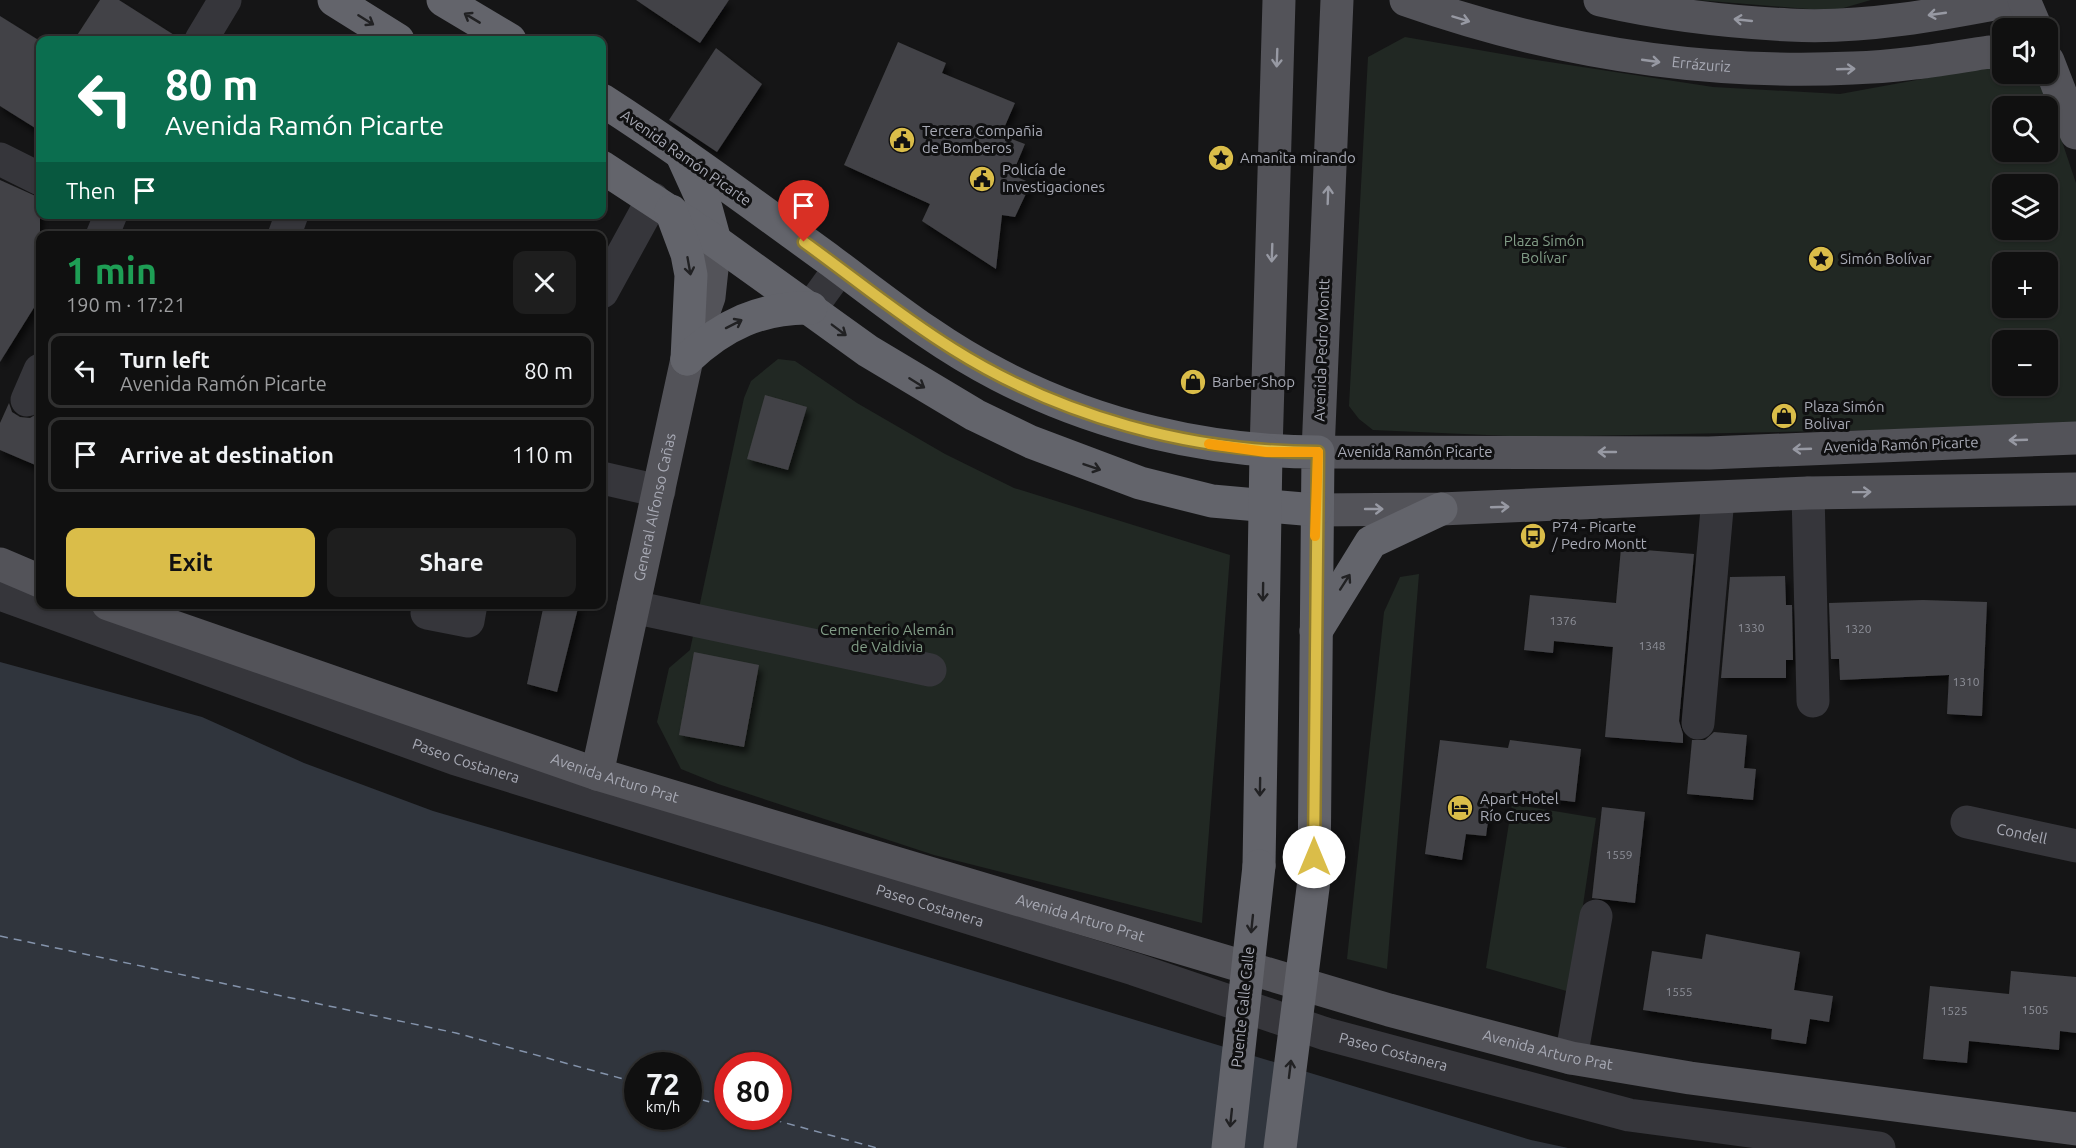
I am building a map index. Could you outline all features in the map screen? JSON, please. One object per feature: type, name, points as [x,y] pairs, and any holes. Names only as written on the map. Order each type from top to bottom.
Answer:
[{"type":"highway","points":[[334,0],[392,36]]},
{"type":"highway","points":[[443,0],[503,36]]},
{"type":"highway","name":"Avenida Ramón Picarte","points":[[606,103],[679,149],[911,322],[955,350],[1047,397],[1100,417],[1154,432],[1217,445],[1266,452],[1318,452]]},
{"type":"highway","points":[[679,149],[698,188],[715,241]]},
{"type":"highway","points":[[606,170],[715,241],[811,308],[867,351],[920,385],[1031,442],[1140,483],[1197,499],[1315,510]]},
{"type":"highway","points":[[662,205],[687,254],[691,275],[687,359]]},
{"type":"highway","points":[[687,359],[704,342],[746,318],[790,308],[811,308]]},
{"type":"highway","points":[[1264,507],[1266,452]]},
{"type":"highway","name":"Avenida Pedro Montt","points":[[1280,1148],[1314,880],[1315,510],[1318,452]]},
{"type":"highway","name":"Puente Calle Calle","points":[[1228,1148],[1259,866],[1264,507]]},
{"type":"highway","points":[[1315,633],[1371,542],[1441,509]]},
{"type":"main road","points":[[1266,452],[1279,0]]},
{"type":"main road","name":"Errázuriz","points":[[1406,0],[1456,18],[1575,48],[1653,62],[1720,68],[1855,68],[1992,53]]},
{"type":"main road","points":[[1600,0],[1642,9],[1790,25],[1881,22],[2015,0]]},
{"type":"main road","points":[[2024,0],[2032,18]]},
{"type":"main road","name":"Avenida Pedro Montt","points":[[1318,452],[1339,6]]},
{"type":"main road","points":[[2056,84],[2076,133]]},
{"type":"main road","name":"General Alfonso Cañas","points":[[597,774],[687,359],[709,297],[715,241]]},
{"type":"main road","name":"Avenida Ramón Picarte","points":[[1318,452],[1709,453],[2076,438]]},
{"type":"main road","points":[[1315,510],[1441,509],[1808,493],[2076,489]]},
{"type":"main road","points":[[0,564],[36,579]]},
{"type":"main road","name":"Avenida Arturo Prat","points":[[122,609],[597,774],[1389,1010],[1571,1058],[1690,1078],[2076,1129]]},
{"type":"street","points":[[203,36],[225,0]]},
{"type":"street","points":[[0,159],[36,177]]},
{"type":"street","points":[[606,286],[662,205]]},
{"type":"street","points":[[811,308],[840,268]]},
{"type":"street","points":[[27,400],[36,379]]},
{"type":"street","points":[[606,479],[659,491]]},
{"type":"street","points":[[1808,493],[1813,701]]},
{"type":"street","points":[[1698,723],[1718,498]]},
{"type":"street","name":"Paseo Costanera","points":[[0,594],[36,607]]},
{"type":"street","points":[[633,607],[930,670]]},
{"type":"street","name":"Paseo Costanera","points":[[40,609],[466,762],[1123,966],[1326,1034],[1629,1115],[1879,1148]]},
{"type":"street","points":[[428,609],[427,613],[468,621],[470,609]]},
{"type":"street","name":"Condell","points":[[1967,822],[2076,846]]},
{"type":"street","points":[[1571,1058],[1596,916]]},
{"type":"green space","points":[[1697,0],[1871,0],[1833,11]]},
{"type":"green space","name":"Plaza Simón Bolívar","points":[[1405,37],[1713,87],[1840,94],[1992,66],[1992,84],[2043,85],[2047,96],[1992,96],[1992,162],[2058,162],[2058,130],[2076,183],[2076,426],[1533,437],[1373,430],[1359,419],[1349,406],[1368,57]]},
{"type":"green space","name":"Cementerio Alemán de Valdivia","points":[[778,359],[795,361],[857,403],[945,454],[1014,488],[1230,555],[1202,923],[934,855],[718,784],[681,769],[657,722],[669,668],[690,650],[744,398],[751,381]]},
{"type":"green space","points":[[1419,574],[1387,969],[1347,959],[1384,612],[1400,577]]},
{"type":"green space","points":[[1512,804],[1596,818],[1570,992],[1486,968]]},
{"type":"shaded area","points":[[0,662],[202,717],[304,763],[433,811],[819,924],[1531,1140],[1568,1148],[0,1148]]},
{"type":"building","points":[[100,0],[119,0],[176,36],[77,36]]},
{"type":"building","points":[[636,0],[729,0],[700,43]]},
{"type":"building","points":[[0,16],[36,38],[36,128],[0,106]]},
{"type":"building","points":[[898,42],[946,63],[942,73],[1015,103],[1001,135],[1025,144],[1012,175],[1031,183],[1015,217],[1002,215],[996,269],[922,221],[930,204],[844,165]]},
{"type":"building","points":[[716,48],[762,84],[717,152],[669,120]]},
{"type":"building","points":[[0,180],[36,196],[36,219],[40,219],[40,231],[36,231],[36,304],[0,362]]},
{"type":"building","points":[[765,395],[807,407],[788,470],[747,459]]},
{"type":"building","points":[[9,403],[12,412],[20,417],[30,418],[36,414],[36,465],[0,450],[0,423]]},
{"type":"building","points":[[1621,548],[1694,554],[1679,721],[1683,743],[1605,737],[1613,647],[1554,641],[1553,653],[1524,650],[1530,595],[1616,603]]},
{"type":"building","points":[[1785,576],[1786,605],[1792,605],[1793,660],[1786,660],[1786,678],[1721,678],[1730,577]]},
{"type":"building","points":[[1923,600],[1987,602],[1982,716],[1947,714],[1949,675],[1840,680],[1839,659],[1831,659],[1829,603]]},
{"type":"building","points":[[543,609],[578,609],[557,692],[527,684]]},
{"type":"building","points":[[694,652],[759,665],[744,747],[679,735]]},
{"type":"building","points":[[1714,732],[1747,735],[1744,768],[1756,769],[1753,800],[1687,794],[1692,740],[1705,740]]},
{"type":"building","points":[[1440,740],[1508,748],[1510,740],[1581,749],[1575,802],[1492,792],[1486,836],[1466,834],[1462,860],[1425,854]]},
{"type":"building","points":[[1602,807],[1645,812],[1635,903],[1592,898]]},
{"type":"building","points":[[1706,934],[1800,952],[1794,990],[1833,996],[1829,1022],[1810,1019],[1806,1044],[1771,1039],[1772,1029],[1643,1010],[1652,951],[1702,959]]},
{"type":"building","points":[[2011,971],[2076,977],[2076,1033],[2060,1031],[2059,1050],[1969,1041],[1967,1063],[1923,1059],[1930,986],[2009,994]]},
{"type":"ferry route","points":[[0,936],[456,1033],[624,1079]]},
{"type":"ferry route","points":[[702,1100],[714,1103]]},
{"type":"ferry route","points":[[792,1125],[877,1148]]},
{"type":"slow traffic","points":[[1209,444],[1266,452],[1318,452],[1315,536]]},
{"type":"place","name":"Tercera Compañia de Bomberos","points":[[902,140]]},
{"type":"place","name":"Amanita mirando","points":[[1221,158]]},
{"type":"place","name":"Policía de Investigaciones","points":[[982,179]]},
{"type":"place","name":"Simón Bolívar","points":[[1821,259]]},
{"type":"place","name":"Barber Shop","points":[[1193,382]]},
{"type":"place","name":"Plaza Simón Bolivar","points":[[1784,416]]},
{"type":"place","name":"P74 - Picarte / Pedro Montt","points":[[1533,536]]},
{"type":"place","name":"Apart Hotel Río Cruces","points":[[1460,808]]},
{"type":"route","points":[[804,242],[911,322],[1000,375],[1047,397],[1100,417],[1154,432],[1217,445],[1266,452],[1318,452],[1315,532],[1314,857]]}]
